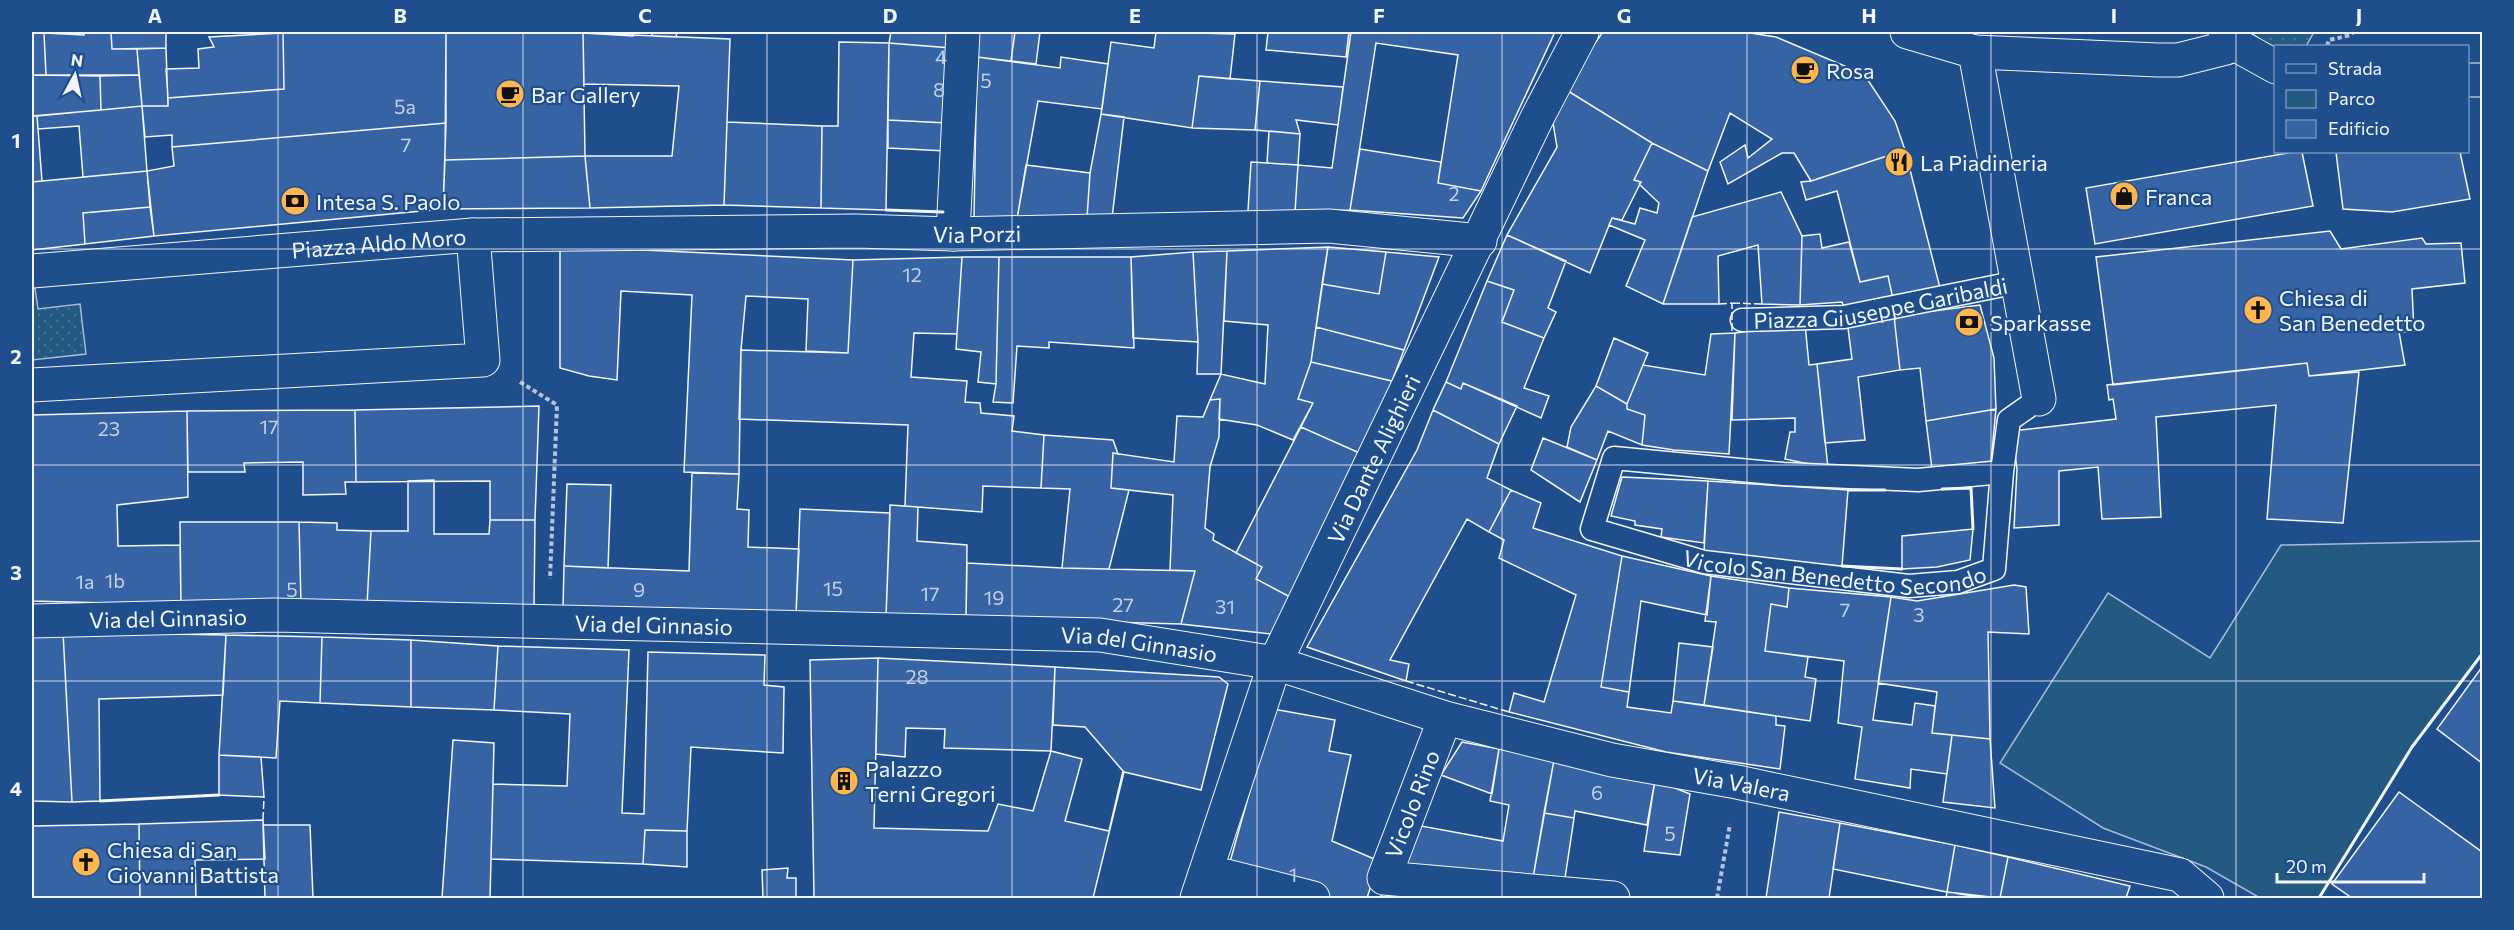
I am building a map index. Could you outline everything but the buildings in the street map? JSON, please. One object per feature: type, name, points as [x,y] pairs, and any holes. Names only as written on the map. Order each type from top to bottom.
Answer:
[{"type":"street","points":[[952,234],[963,32]]},
{"type":"street","name":"Via Dante Alighieri","points":[[1197,898],[1275,663],[1480,242],[1537,118],[1582,32]]},
{"type":"street","points":[[1907,32],[1975,52],[2178,60],[2226,48],[2228,37],[2274,66]]},
{"type":"street","name":"Piazza Giuseppe Garibaldi","points":[[1975,52],[2039,399]]},
{"type":"street","name":"Via Porzi","points":[[473,235],[856,231],[952,234],[1329,226],[1480,242]]},
{"type":"street","name":"Piazza Aldo Moro","points":[[32,271],[473,235],[483,360]]},
{"type":"street","points":[[32,385],[483,360]]},
{"type":"street","name":"Via del Ginnasio","points":[[32,621],[275,615],[1100,635],[1275,663]]},
{"type":"street","name":"Via Valera","points":[[1275,663],[1445,718],[1611,760],[1737,782],[2180,874],[2207,898]]},
{"type":"street","name":"Vicolo Rino","points":[[1445,718],[1384,878],[1613,898]]},
{"type":"street","points":[[1219,898],[1226,876],[1313,898]]},
{"type":"lane","name":"Piazza Giuseppe Garibaldi","points":[[1742,320],[1844,317],[2018,282]]},
{"type":"lane","name":"Piazza Giuseppe Garibaldi","points":[[2002,472],[2009,420],[2039,399]]},
{"type":"lane","name":"Vicolo San Benedetto Secondo","points":[[1614,458],[1783,474],[1918,480],[2002,472],[1994,569],[1958,582],[1908,586],[1704,562],[1592,529],[1614,458]]},
{"type":"path","points":[[2328,45],[2330,40],[2350,35],[2353,32]]},
{"type":"path","points":[[483,360],[557,405],[549,621]]},
{"type":"path","points":[[1717,898],[1737,782]]},
{"type":"green space","points":[[2250,32],[2314,32],[2307,45],[2274,45],[2274,49]]},
{"type":"green space","points":[[32,282],[34,282],[38,309],[80,304],[86,354],[32,360]]},
{"type":"green space","points":[[2482,541],[2482,654],[2412,747],[2319,898],[2260,898],[2206,867],[2103,828],[2000,763],[2108,593],[2210,658],[2281,545]]},
{"type":"fence","points":[[1732,303],[1762,304]]},
{"type":"fence","points":[[1719,304],[1732,303],[1732,333]]},
{"type":"fence","points":[[1406,681],[1509,712]]},
{"type":"fence","points":[[263,820],[264,797]]},
{"type":"wall","points":[[886,210],[943,212]]},
{"type":"wall","points":[[1942,489],[1971,488],[1973,529]]},
{"type":"wall","points":[[1848,490],[1885,490]]},
{"type":"wall","points":[[1842,566],[1902,569]]},
{"type":"wall","points":[[2319,898],[2412,747],[2482,654]]},
{"type":"wall","points":[[100,801],[219,795]]},
{"type":"place","name":"Rosa","points":[[1805,70]]},
{"type":"place","name":"Bar Gallery","points":[[510,94]]},
{"type":"place","name":"La Piadineria","points":[[1899,162]]},
{"type":"place","name":"Franca","points":[[2124,196]]},
{"type":"place","name":"Intesa S. Paolo","points":[[295,201]]},
{"type":"place","name":"Chiesa di San Benedetto","points":[[2258,310]]},
{"type":"place","name":"Sparkasse","points":[[1969,322]]},
{"type":"place","name":"Palazzo Terni Gregori","points":[[844,781]]},
{"type":"place","name":"Chiesa di San Giovanni Battista","points":[[86,862]]}]
